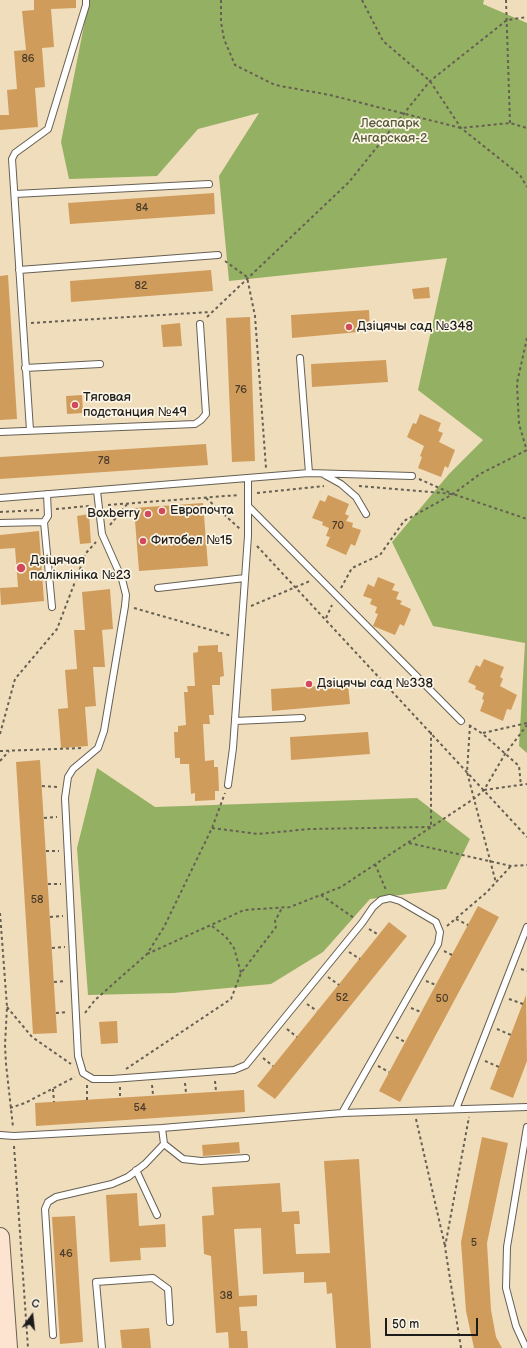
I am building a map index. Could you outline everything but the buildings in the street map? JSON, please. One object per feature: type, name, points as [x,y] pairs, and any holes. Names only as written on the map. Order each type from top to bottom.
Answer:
[{"type":"main road","points":[[0,1237],[8,1348]]},
{"type":"lane","points":[[30,430],[12,159],[15,153],[48,129],[86,5],[86,0]]},
{"type":"lane","points":[[15,194],[209,184]]},
{"type":"lane","points":[[19,270],[218,255]]},
{"type":"lane","points":[[0,432],[195,424],[206,414],[200,324]]},
{"type":"lane","points":[[300,358],[310,473]]},
{"type":"lane","points":[[25,368],[100,364]]},
{"type":"lane","points":[[321,472],[341,484],[356,498],[366,514]]},
{"type":"lane","points":[[0,498],[321,472],[412,476]]},
{"type":"lane","points":[[228,785],[235,721],[248,536],[248,478]]},
{"type":"lane","points":[[97,491],[102,534],[122,580],[126,595],[104,731],[98,748],[73,769],[68,777],[65,798],[73,981],[78,1056],[83,1072],[93,1079],[112,1079],[234,1070],[246,1065],[362,923],[372,906],[381,900],[390,898],[400,901],[436,922],[440,932],[438,944],[342,1113]]},
{"type":"lane","points":[[47,494],[49,509],[48,516],[44,522],[52,607]]},
{"type":"lane","points":[[249,507],[461,721]]},
{"type":"lane","points":[[0,523],[44,522]]},
{"type":"lane","points":[[158,588],[245,578]]},
{"type":"lane","points":[[235,721],[302,718]]},
{"type":"lane","points":[[456,1108],[527,927]]},
{"type":"lane","points":[[0,1135],[14,1136],[162,1128],[342,1113],[456,1108],[527,1107]]},
{"type":"lane","points":[[526,1348],[516,1326],[506,1288],[508,1247],[527,1127]]},
{"type":"lane","points":[[162,1128],[164,1144],[183,1159],[201,1161],[246,1158]]},
{"type":"lane","points":[[53,1335],[45,1209],[48,1202],[56,1197],[112,1184],[136,1170],[164,1144]]},
{"type":"lane","points":[[136,1170],[157,1215]]},
{"type":"lane","points":[[102,1348],[96,1282],[153,1278],[168,1289],[170,1322]]},
{"type":"path","points":[[221,0],[221,22],[224,39],[235,65],[275,85],[330,95],[461,128],[510,123],[527,128]]},
{"type":"path","points":[[362,0],[383,41],[430,81],[461,128],[520,175],[527,187]]},
{"type":"path","points":[[506,0],[510,123]]},
{"type":"path","points":[[200,324],[247,277],[348,182],[430,81],[507,20],[527,17]]},
{"type":"path","points":[[218,255],[247,277],[255,316],[266,477]]},
{"type":"path","points":[[22,323],[212,312]]},
{"type":"path","points":[[326,618],[352,568],[380,555],[404,521],[453,494],[480,474],[527,450],[519,424],[518,383],[527,338]]},
{"type":"path","points":[[412,476],[453,494],[527,519]]},
{"type":"path","points":[[0,512],[205,498],[341,484],[453,494]]},
{"type":"path","points":[[205,498],[248,536],[326,618],[527,836]]},
{"type":"path","points":[[0,734],[15,679],[57,629],[86,553],[128,503]]},
{"type":"path","points":[[243,609],[318,577]]},
{"type":"path","points":[[125,606],[241,638]]},
{"type":"path","points":[[461,721],[483,734],[519,766],[521,786]]},
{"type":"path","points":[[483,734],[527,724]]},
{"type":"path","points":[[147,954],[244,910],[290,907],[341,888],[475,798],[484,790],[505,754],[527,724]]},
{"type":"path","points":[[470,725],[467,772],[496,883]]},
{"type":"path","points":[[431,732],[431,827]]},
{"type":"path","points":[[0,751],[98,748]]},
{"type":"path","points":[[0,761],[9,751]]},
{"type":"path","points":[[484,790],[527,784]]},
{"type":"path","points":[[77,1024],[95,1000],[147,954],[164,927],[212,828],[228,785]]},
{"type":"path","points":[[42,786],[66,787]]},
{"type":"path","points":[[44,818],[66,817]]},
{"type":"path","points":[[212,828],[258,834],[309,829],[431,827]]},
{"type":"path","points":[[408,843],[511,866],[527,865]]},
{"type":"path","points":[[46,851],[67,851]]},
{"type":"path","points":[[375,864],[390,898]]},
{"type":"path","points":[[440,932],[496,883],[511,866]]},
{"type":"path","points":[[48,884],[69,884]]},
{"type":"path","points":[[320,895],[362,923]]},
{"type":"path","points":[[112,1079],[231,999],[241,973],[276,927],[275,921],[282,908]]},
{"type":"path","points":[[0,913],[7,1007],[5,1045],[10,1108],[14,1136],[28,1348]]},
{"type":"path","points":[[50,917],[70,916]]},
{"type":"path","points":[[456,919],[468,925]]},
{"type":"path","points":[[212,925],[226,937],[234,948],[241,973]]},
{"type":"path","points":[[52,948],[72,947]]},
{"type":"path","points":[[54,982],[73,981]]},
{"type":"path","points":[[500,996],[523,1004]]},
{"type":"path","points":[[7,1007],[32,1037],[83,1072],[25,1103],[10,1108]]},
{"type":"path","points":[[280,1023],[297,1037]]},
{"type":"path","points":[[488,1026],[511,1035]]},
{"type":"path","points":[[256,1053],[273,1066]]},
{"type":"path","points":[[476,1057],[499,1067]]},
{"type":"path","points":[[53,1088],[54,1102]]},
{"type":"path","points":[[445,1247],[470,1108]]},
{"type":"path","points":[[414,1111],[445,1247],[461,1348]]},
{"type":"green space","name":"Лесапарк Ангарская-2","points":[[89,0],[484,0],[483,4],[527,23],[527,753],[519,746],[525,643],[433,626],[392,542],[449,474],[483,440],[418,390],[447,258],[229,281],[219,176],[259,113],[198,129],[157,176],[69,179],[61,142]]},
{"type":"green space","points":[[97,768],[155,807],[417,798],[470,839],[446,889],[370,899],[323,952],[271,984],[173,993],[88,995],[77,848]]},
{"type":"place","name":"Дзіцячы сад №348","points":[[349,327]]},
{"type":"place","name":"Тяговая подстанция №49","points":[[75,405]]},
{"type":"place","name":"Европочта","points":[[162,511]]},
{"type":"place","name":"Boxberry","points":[[148,514]]},
{"type":"place","name":"Фитобел №15","points":[[143,541]]},
{"type":"place","name":"Дзіцячая паліклініка №23","points":[[21,568]]},
{"type":"place","name":"Дзіцячы сад №338","points":[[309,684]]}]
